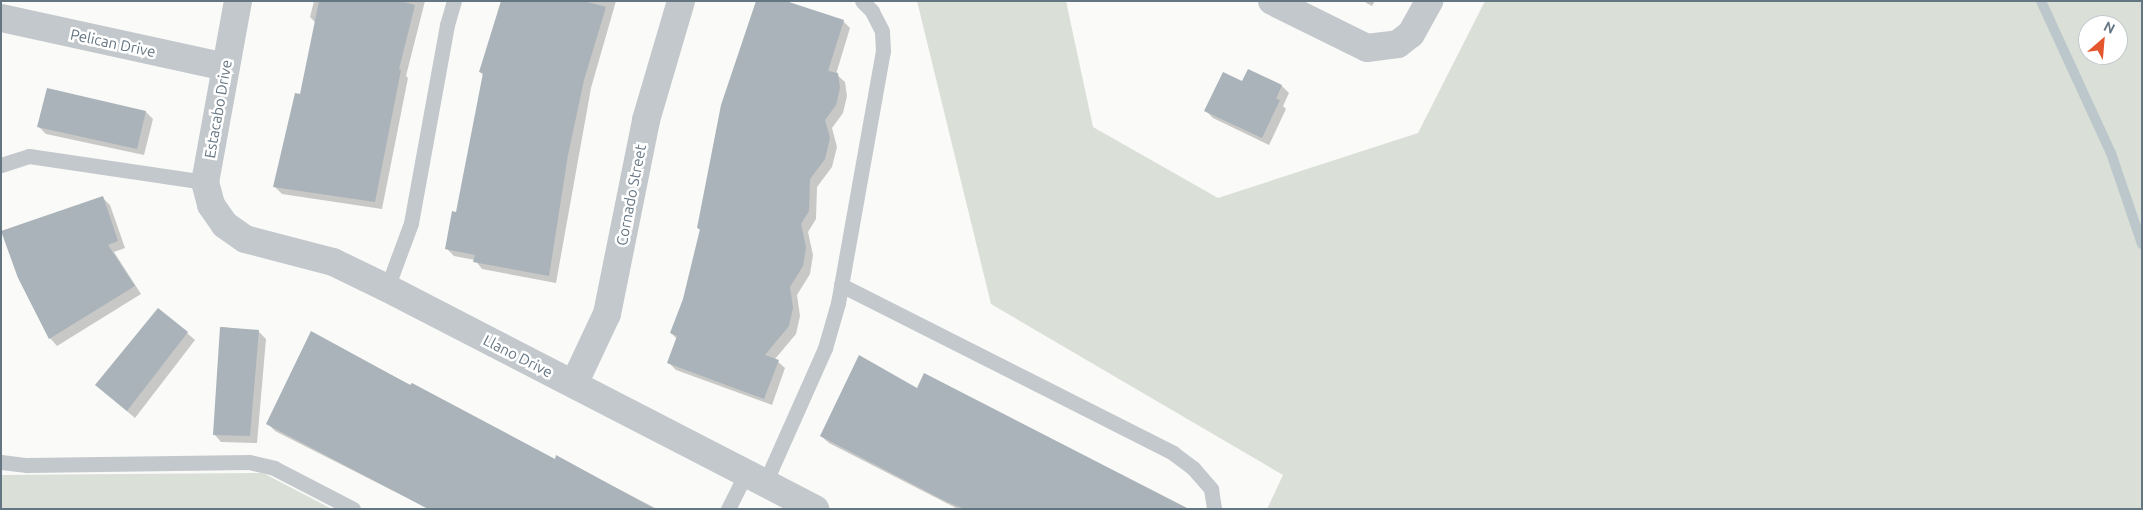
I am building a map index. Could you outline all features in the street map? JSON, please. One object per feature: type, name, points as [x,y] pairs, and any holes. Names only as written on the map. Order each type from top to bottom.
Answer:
[{"type":"street","name":"Estacabo Drive","points":[[205,182],[238,1]]},
{"type":"street","name":"Cornado Street","points":[[574,384],[607,314],[646,120],[681,1]]},
{"type":"street","points":[[1272,1],[1367,48],[1386,47],[1411,34],[1429,1]]},
{"type":"street","name":"Pelican Drive","points":[[1,18],[226,67]]},
{"type":"street","name":"Llano Drive","points":[[205,182],[218,216],[245,239],[333,262],[815,509]]},
{"type":"lane","points":[[387,288],[411,223],[447,25],[454,1]]},
{"type":"lane","points":[[728,509],[755,478],[825,348],[841,285],[883,51],[882,31],[872,11],[862,1]]},
{"type":"lane","points":[[1,165],[29,156],[205,182]]},
{"type":"lane","points":[[841,285],[1173,453],[1211,489],[1214,509]]},
{"type":"lane","points":[[1,462],[27,465],[248,462],[274,468],[353,509]]},
{"type":"shaded area","points":[[917,1],[1066,1],[1093,127],[1218,198],[1418,133],[1485,1],[2142,1],[2142,509],[1267,509],[1283,475],[991,304]]},
{"type":"shaded area","points":[[263,473],[332,509],[1,509],[1,475]]},
{"type":"building","points":[[319,1],[400,1],[415,5],[399,69],[401,70],[375,202],[273,187],[295,93],[300,94]]},
{"type":"building","points":[[501,1],[584,1],[606,7],[584,80],[568,155],[549,276],[473,262],[475,255],[445,249],[452,211],[456,212],[483,73],[479,72]]},
{"type":"building","points":[[756,1],[786,1],[844,20],[828,71],[838,73],[840,88],[836,105],[825,120],[830,138],[825,159],[810,179],[809,211],[801,224],[806,247],[803,266],[790,287],[793,308],[789,326],[765,355],[779,360],[764,399],[667,363],[677,336],[670,333],[683,299],[700,229],[697,228],[721,105]]},
{"type":"building","points":[[1248,69],[1282,85],[1276,99],[1280,100],[1262,138],[1204,111],[1223,72],[1242,81]]},
{"type":"building","points":[[47,88],[146,111],[137,149],[37,127]]},
{"type":"building","points":[[103,196],[118,241],[108,245],[135,286],[49,339],[18,278],[1,231]]},
{"type":"building","points":[[158,308],[188,332],[127,411],[95,385]]},
{"type":"building","points":[[220,327],[259,330],[250,436],[213,435]]},
{"type":"building","points":[[311,331],[410,385],[412,383],[555,459],[556,455],[655,509],[428,509],[266,424]]},
{"type":"building","points":[[859,355],[917,388],[924,373],[1189,509],[965,509],[947,502],[820,436]]},
{"type":"waterway","points":[[2041,1],[2111,153],[2142,244]]}]
